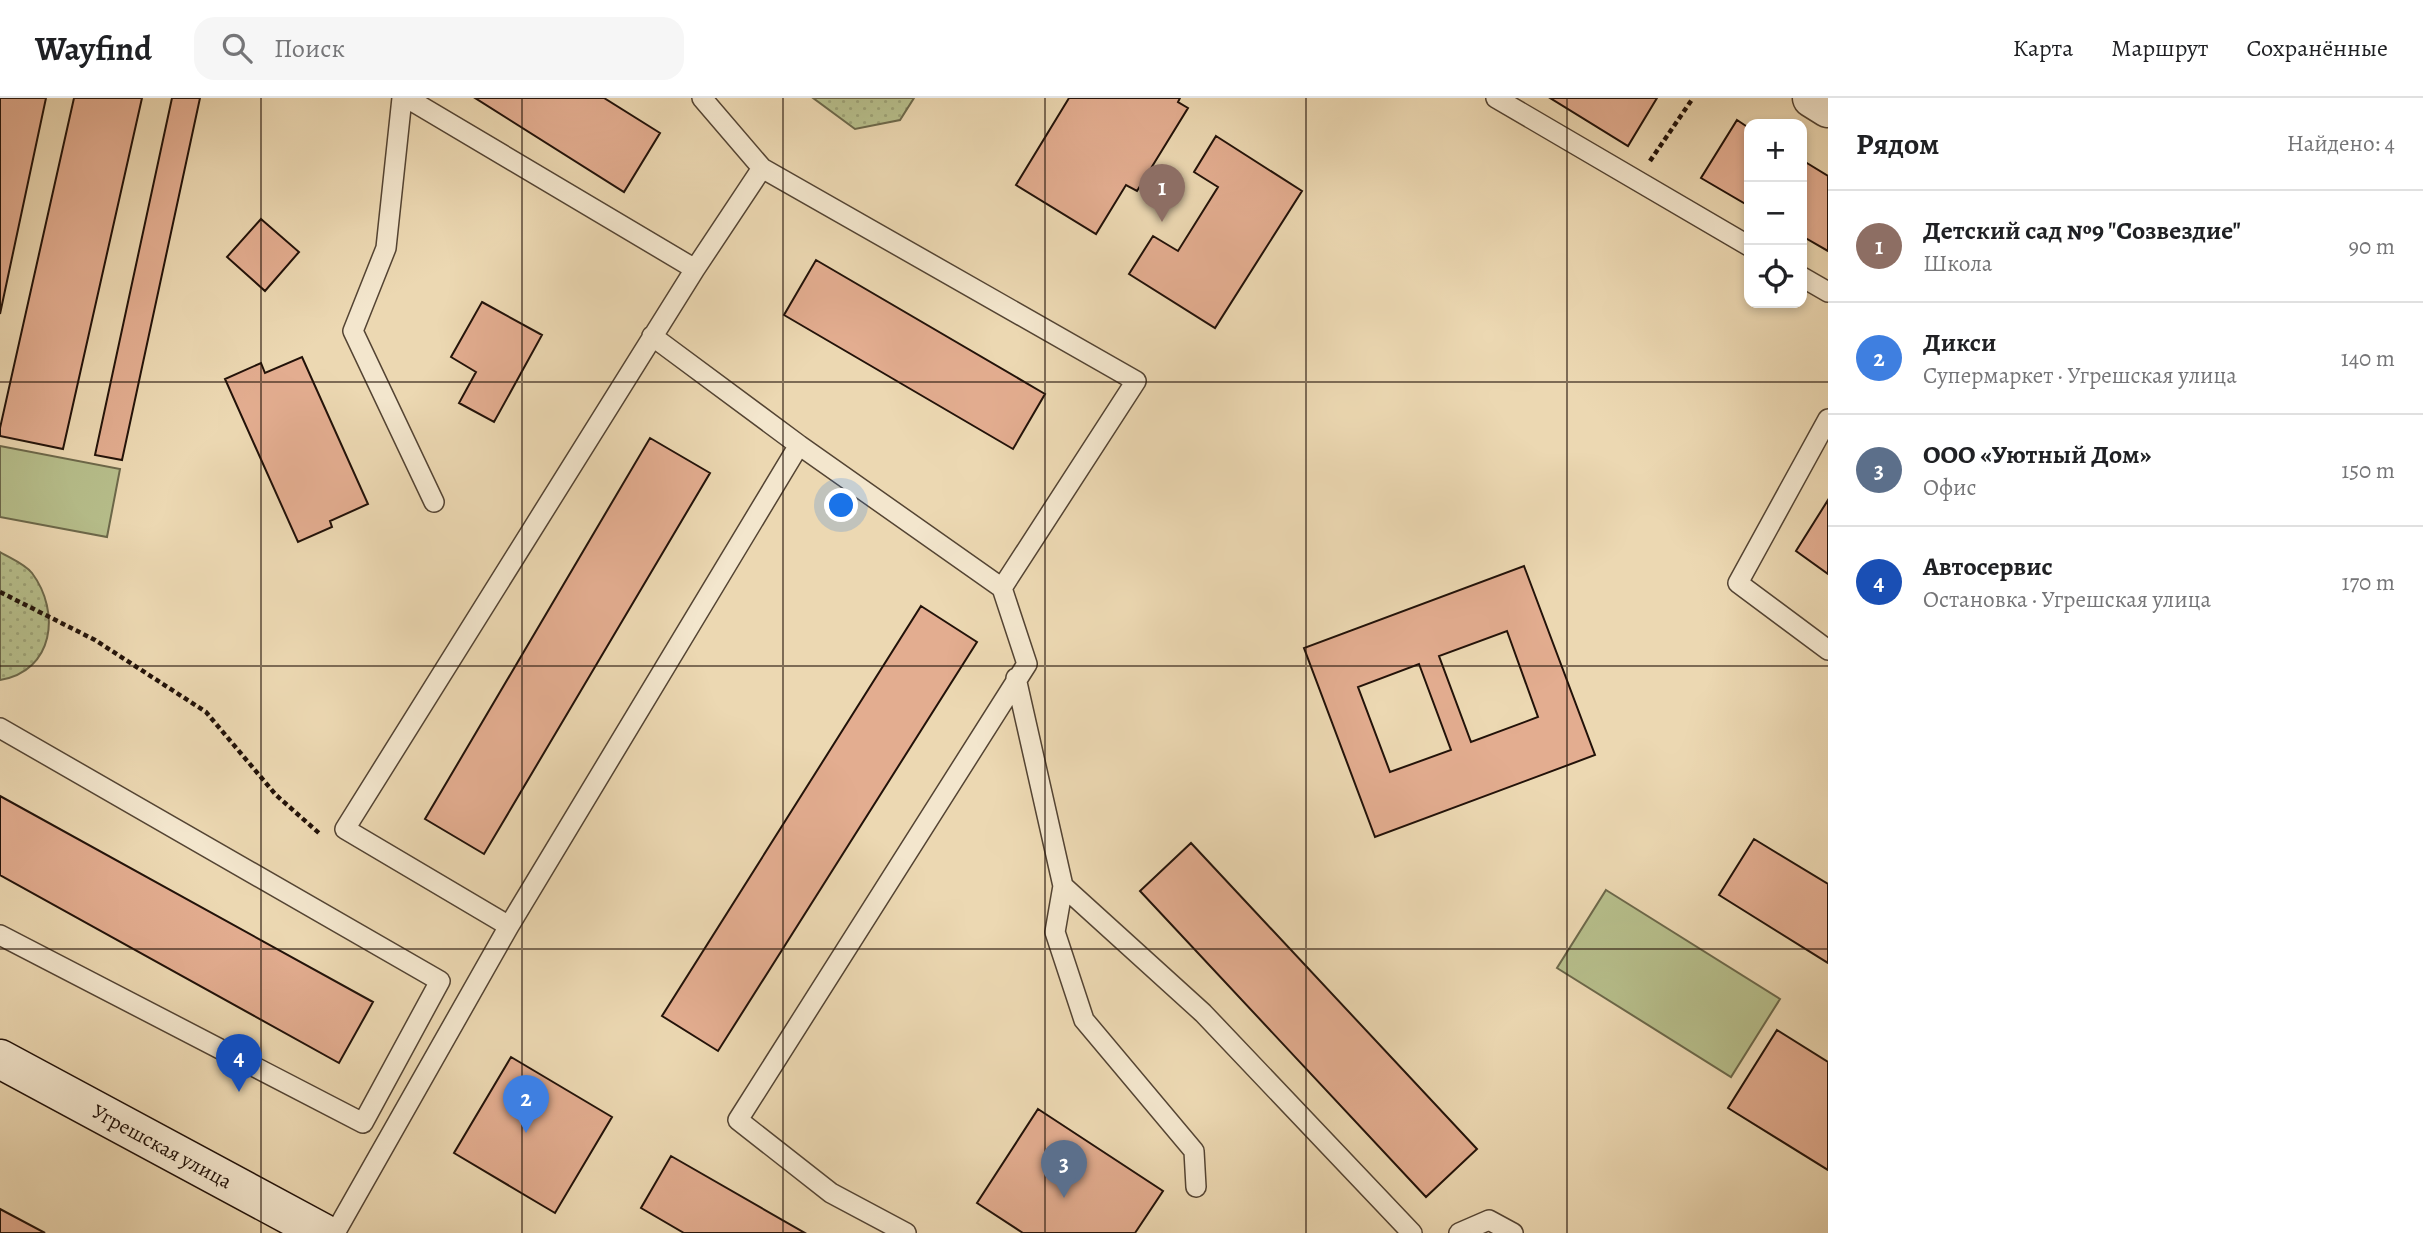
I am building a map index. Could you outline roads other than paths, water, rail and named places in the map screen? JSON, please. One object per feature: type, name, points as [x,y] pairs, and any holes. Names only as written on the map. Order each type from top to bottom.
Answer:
[{"type":"main road","points":[[1812,98],[1828,108]]},
{"type":"main road","name":"Угрешская улица","points":[[0,1059],[323,1233]]},
{"type":"lane","points":[[434,502],[353,331],[386,248],[405,98],[695,269]]},
{"type":"lane","points":[[702,98],[762,169],[1136,381],[1002,589]]},
{"type":"lane","points":[[1496,98],[1747,245]]},
{"type":"lane","points":[[509,926],[345,829],[652,336],[762,169]]},
{"type":"lane","points":[[1807,279],[1828,292]]},
{"type":"lane","points":[[652,336],[799,445],[1002,589],[1027,664],[737,1120],[831,1193],[906,1233]]},
{"type":"lane","points":[[1828,419],[1738,583],[1828,650]]},
{"type":"lane","points":[[335,1233],[509,926],[799,445]]},
{"type":"lane","points":[[1016,678],[1063,886],[1055,932],[1084,1020],[1194,1151],[1196,1186]]},
{"type":"lane","points":[[0,728],[440,981],[363,1123],[0,935]]},
{"type":"lane","points":[[1063,886],[1203,1013],[1412,1233]]},
{"type":"lane","points":[[1459,1233],[1489,1220],[1513,1233]]},
{"type":"place","name":"Детский сад №9 \"Созвездие\"","points":[[1162,222]]},
{"type":"place","name":"Автосервис","points":[[239,1092]]},
{"type":"place","name":"Дикси","points":[[526,1133]]},
{"type":"place","name":"ООО «Уютный Дом»","points":[[1064,1198]]}]
